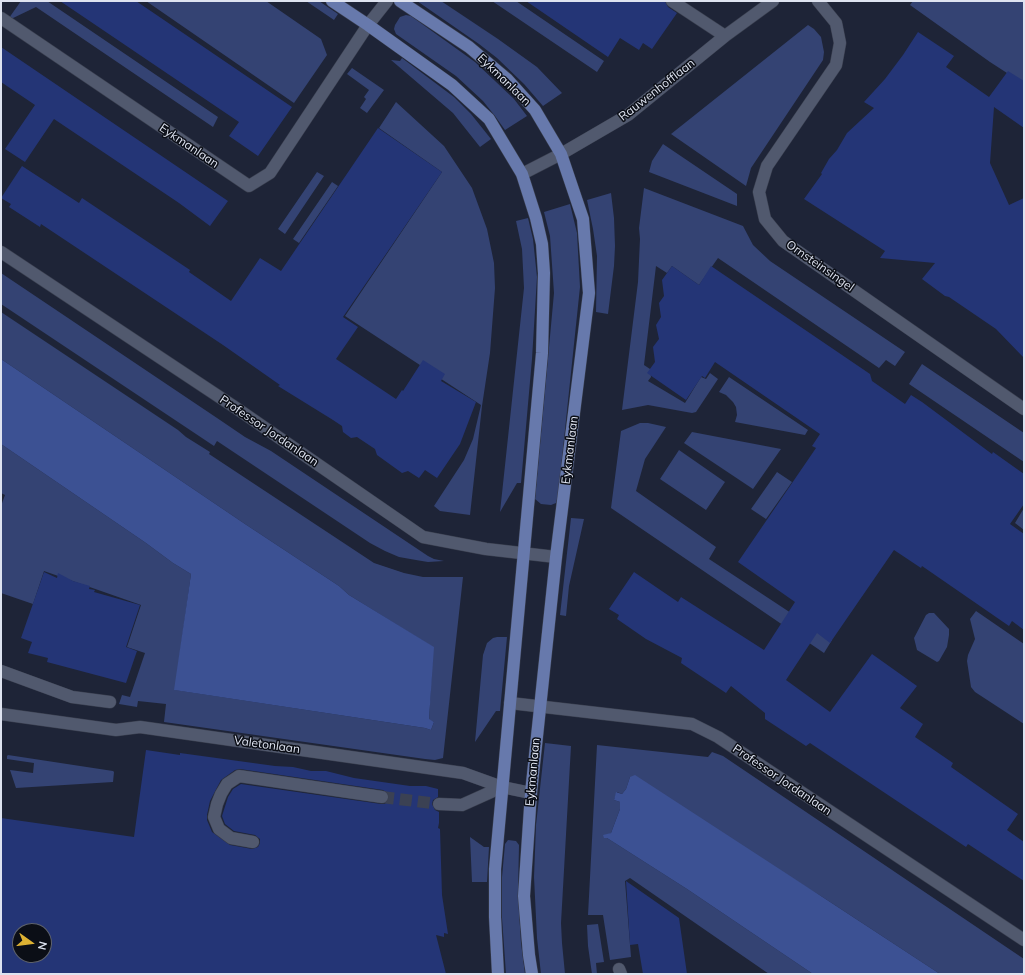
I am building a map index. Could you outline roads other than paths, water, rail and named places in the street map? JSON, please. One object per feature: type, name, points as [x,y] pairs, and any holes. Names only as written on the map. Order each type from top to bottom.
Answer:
[{"type":"main road","points":[[332,1],[452,85],[489,119],[522,174],[536,218],[542,244],[544,273],[542,353],[495,869],[495,917],[498,974]]},
{"type":"main road","name":"Eykmanlaan","points":[[400,1],[469,47],[507,79],[535,110],[561,154],[583,219],[589,293],[556,557],[531,792],[524,896],[532,974]]},
{"type":"street","name":"Eykmanlaan","points":[[1,18],[249,186],[270,172],[368,25],[387,1]]},
{"type":"street","points":[[672,1],[725,36]]},
{"type":"street","name":"Rauwenhofflaan","points":[[522,174],[561,154],[628,114],[725,36],[773,1]]},
{"type":"street","name":"Ornsteinsingel","points":[[818,1],[836,23],[840,43],[836,65],[767,166],[759,192],[765,219],[783,241],[1024,409]]},
{"type":"street","name":"Professor Jordanlaan","points":[[1,252],[236,408],[423,537],[486,549],[556,557]]},
{"type":"street","points":[[1,671],[72,697],[110,702]]},
{"type":"street","name":"Professor Jordanlaan","points":[[510,703],[692,724],[718,737],[1024,940]]},
{"type":"street","name":"Valetonlaan","points":[[1,714],[116,730],[140,727],[463,773],[502,787],[531,792]]},
{"type":"street","points":[[253,842],[231,838],[219,829],[214,817],[221,794],[227,784],[238,776],[382,797]]},
{"type":"street","points":[[439,804],[462,805],[502,787]]},
{"type":"tunnel","points":[[382,797],[439,804]]}]
